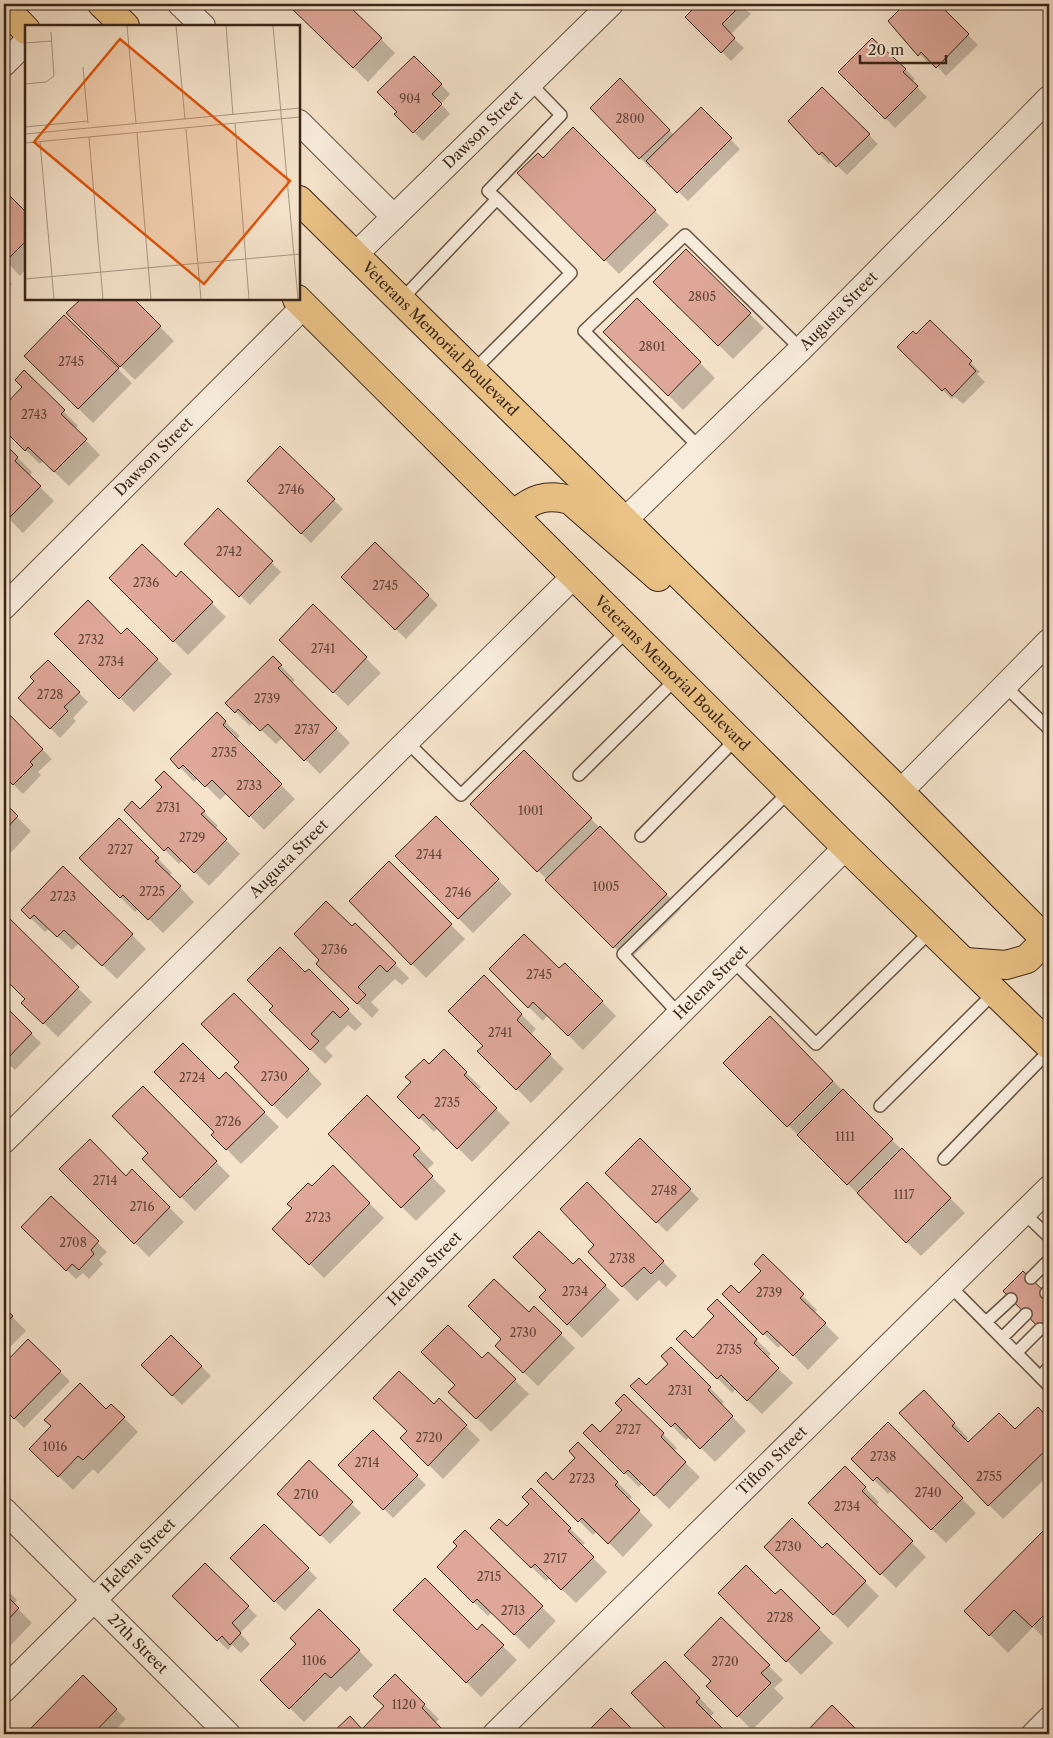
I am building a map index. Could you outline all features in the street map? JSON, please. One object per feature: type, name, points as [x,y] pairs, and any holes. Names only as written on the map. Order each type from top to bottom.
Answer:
[{"type":"main road","points":[[102,4],[124,25]]},
{"type":"main road","points":[[4,8],[25,29]]},
{"type":"main road","name":"Veterans Memorial Boulevard","points":[[300,201],[770,663],[1048,942]]},
{"type":"main road","name":"Veterans Memorial Boulevard","points":[[300,302],[846,847],[996,991],[1049,1045]]},
{"type":"main road","points":[[514,515],[525,505],[543,496],[556,496],[570,500],[690,605],[770,663]]},
{"type":"main road","points":[[966,962],[1006,965],[1027,959],[1048,942]]},
{"type":"street","points":[[180,4],[201,25]]},
{"type":"street","name":"Dawson Street","points":[[355,255],[611,4]]},
{"type":"street","points":[[4,64],[25,43]]},
{"type":"street","name":"Augusta Street","points":[[625,520],[801,349],[1049,98]]},
{"type":"street","points":[[300,123],[394,217]]},
{"type":"street","name":"Dawson Street","points":[[4,607],[300,302]]},
{"type":"street","name":"Augusta Street","points":[[4,1140],[574,576]]},
{"type":"street","points":[[900,792],[1049,641]]},
{"type":"street","name":"Helena Street","points":[[4,1690],[846,847]]},
{"type":"street","name":"Tifton Street","points":[[495,1734],[1049,1188]]},
{"type":"street","name":"27th Street","points":[[4,1510],[228,1734]]},
{"type":"street","points":[[1034,1734],[1049,1719]]},
{"type":"lane","points":[[473,371],[571,272],[488,191],[561,115],[530,83]]},
{"type":"lane","points":[[401,300],[497,199]]},
{"type":"lane","points":[[700,448],[584,331],[685,235],[801,349]]},
{"type":"lane","points":[[407,742],[461,794],[628,630]]},
{"type":"lane","points":[[579,775],[677,678]]},
{"type":"lane","points":[[1005,686],[1049,729]]},
{"type":"lane","points":[[641,836],[737,738]]},
{"type":"lane","points":[[679,1014],[623,954],[790,791]]},
{"type":"lane","points":[[733,961],[816,1044],[932,930]]},
{"type":"lane","points":[[880,1106],[996,991]]},
{"type":"lane","points":[[944,1159],[1049,1051]]},
{"type":"lane","points":[[1024,1213],[1049,1237]]},
{"type":"lane","points":[[1030,1278],[1049,1260]]},
{"type":"lane","points":[[950,1286],[1049,1386]]},
{"type":"lane","points":[[986,1322],[1011,1299]]},
{"type":"lane","points":[[1002,1338],[1026,1314]]},
{"type":"lane","points":[[1016,1353],[1040,1329]]},
{"type":"lane","points":[[1040,1376],[1049,1367]]},
{"type":"building","points":[[294,4],[347,4],[382,38],[353,68],[290,7]]},
{"type":"building","points":[[698,4],[742,4],[722,24],[735,38],[721,53],[685,17]]},
{"type":"building","points":[[905,4],[939,4],[969,34],[936,68],[921,52],[918,56],[888,21]]},
{"type":"building","points":[[872,38],[906,69],[903,72],[918,86],[885,119],[838,72]]},
{"type":"building","points":[[414,56],[442,84],[432,94],[442,104],[413,133],[394,114],[397,112],[377,92]]},
{"type":"building","points":[[620,78],[670,130],[639,159],[590,108]]},
{"type":"building","points":[[822,87],[870,134],[836,167],[822,152],[819,155],[788,121]]},
{"type":"building","points":[[701,107],[732,138],[677,193],[646,161]]},
{"type":"building","points":[[573,127],[656,210],[604,261],[517,173],[538,153],[543,158]]},
{"type":"building","points":[[4,190],[25,211],[25,242],[5,262]]},
{"type":"building","points":[[686,249],[751,313],[718,346],[653,282]]},
{"type":"building","points":[[637,298],[701,362],[668,396],[603,332]]},
{"type":"building","points":[[80,300],[135,300],[161,326],[120,367],[66,313]]},
{"type":"building","points":[[64,315],[119,368],[78,409],[24,356]]},
{"type":"building","points":[[930,320],[972,361],[969,364],[976,371],[952,396],[945,388],[942,391],[897,347],[913,331],[916,334]]},
{"type":"building","points":[[24,370],[65,410],[61,414],[87,439],[54,472],[28,447],[25,451],[4,430],[4,406],[22,387],[15,380]]},
{"type":"building","points":[[4,443],[18,457],[15,461],[41,486],[8,519],[4,515]]},
{"type":"building","points":[[280,446],[335,499],[301,534],[247,481]]},
{"type":"building","points":[[218,508],[273,561],[239,597],[184,544]]},
{"type":"building","points":[[375,542],[429,595],[395,630],[341,577]]},
{"type":"building","points":[[142,544],[176,577],[181,571],[213,602],[173,642],[109,578]]},
{"type":"building","points":[[88,600],[121,634],[127,628],[158,659],[119,699],[54,634]]},
{"type":"building","points":[[313,604],[367,657],[333,693],[279,640]]},
{"type":"building","points":[[273,656],[282,665],[278,668],[337,728],[304,761],[268,724],[260,731],[238,709],[235,713],[225,703]]},
{"type":"building","points":[[48,660],[80,692],[64,707],[68,711],[50,729],[18,698],[34,681],[30,677]]},
{"type":"building","points":[[4,709],[43,749],[30,762],[33,765],[13,785],[4,776]]},
{"type":"building","points":[[217,712],[226,721],[223,725],[282,784],[249,817],[212,780],[205,787],[183,765],[179,769],[170,759]]},
{"type":"building","points":[[524,750],[592,818],[537,872],[470,804]]},
{"type":"building","points":[[164,771],[205,811],[201,814],[227,839],[194,873],[168,847],[164,851],[124,810],[132,801],[140,809],[162,787],[155,780]]},
{"type":"building","points":[[4,802],[18,816],[4,831]]},
{"type":"building","points":[[436,816],[499,879],[458,919],[395,856]]},
{"type":"building","points":[[119,818],[159,858],[155,861],[181,886],[148,920],[123,895],[120,898],[79,858]]},
{"type":"building","points":[[600,826],[667,894],[613,948],[545,880]]},
{"type":"building","points":[[389,861],[452,924],[411,965],[349,901]]},
{"type":"building","points":[[63,866],[133,934],[102,966],[64,930],[57,937],[34,915],[30,919],[21,910]]},
{"type":"building","points":[[326,901],[352,926],[355,923],[396,963],[387,972],[380,965],[358,987],[366,995],[357,1004],[316,964],[319,960],[294,934]]},
{"type":"building","points":[[5,914],[79,987],[43,1024],[21,1003],[25,999],[4,978]]},
{"type":"building","points":[[524,934],[559,968],[565,963],[603,1001],[568,1036],[533,1002],[528,1008],[489,969]]},
{"type":"building","points":[[280,947],[305,972],[309,969],[349,1009],[340,1018],[333,1011],[311,1034],[319,1041],[310,1050],[269,1010],[273,1006],[247,980]]},
{"type":"building","points":[[484,975],[522,1014],[517,1020],[551,1054],[516,1090],[477,1051],[483,1046],[448,1011]]},
{"type":"building","points":[[234,993],[309,1069],[272,1106],[234,1067],[239,1062],[201,1024]]},
{"type":"building","points":[[4,1005],[32,1033],[4,1062]]},
{"type":"building","points":[[770,1016],[833,1081],[787,1127],[723,1063]]},
{"type":"building","points":[[183,1043],[219,1079],[226,1072],[265,1112],[226,1150],[211,1135],[214,1132],[154,1072]]},
{"type":"building","points":[[444,1049],[467,1072],[464,1075],[497,1108],[457,1149],[423,1114],[419,1119],[397,1097],[411,1082],[405,1077],[424,1059],[429,1064]]},
{"type":"building","points":[[143,1086],[217,1161],[180,1198],[142,1159],[148,1153],[112,1116]]},
{"type":"building","points":[[843,1089],[893,1139],[847,1185],[797,1135]]},
{"type":"building","points":[[367,1095],[420,1148],[413,1155],[433,1176],[401,1208],[328,1134]]},
{"type":"building","points":[[640,1138],[691,1189],[656,1223],[605,1173]]},
{"type":"building","points":[[90,1139],[126,1176],[132,1169],[170,1207],[134,1244],[59,1169]]},
{"type":"building","points":[[902,1148],[951,1198],[906,1243],[857,1193]]},
{"type":"building","points":[[333,1165],[370,1203],[309,1265],[272,1229],[292,1208],[287,1204],[308,1183],[312,1186]]},
{"type":"building","points":[[587,1182],[664,1261],[651,1274],[644,1267],[622,1287],[588,1252],[594,1245],[560,1209]]},
{"type":"building","points":[[51,1196],[99,1241],[91,1250],[94,1254],[79,1270],[72,1264],[66,1271],[21,1227]]},
{"type":"building","points":[[539,1231],[573,1264],[579,1258],[606,1285],[567,1325],[539,1297],[546,1290],[513,1257]]},
{"type":"building","points":[[763,1254],[804,1294],[800,1298],[826,1323],[793,1356],[767,1331],[763,1335],[722,1294],[731,1285],[739,1293],[761,1271],[754,1264]]},
{"type":"building","points":[[1023,1271],[1049,1296],[1049,1338],[1003,1291]]},
{"type":"building","points":[[494,1279],[529,1312],[534,1306],[562,1333],[523,1373],[495,1346],[501,1339],[468,1306]]},
{"type":"building","points":[[717,1299],[757,1339],[754,1343],[779,1368],[747,1401],[721,1375],[717,1379],[676,1339],[685,1330],[693,1338],[714,1316],[707,1309]]},
{"type":"building","points":[[4,1307],[13,1316],[4,1325]]},
{"type":"building","points":[[448,1325],[482,1358],[488,1352],[516,1379],[476,1419],[448,1392],[455,1385],[421,1352]]},
{"type":"building","points":[[171,1335],[202,1366],[172,1396],[141,1365]]},
{"type":"building","points":[[28,1339],[61,1371],[14,1419],[4,1409],[4,1364]]},
{"type":"building","points":[[671,1347],[711,1387],[708,1390],[733,1416],[700,1449],[675,1423],[671,1427],[630,1386],[639,1378],[646,1385],[668,1364],[661,1356]]},
{"type":"building","points":[[399,1371],[434,1404],[439,1398],[467,1425],[428,1466],[400,1438],[407,1431],[373,1398]]},
{"type":"building","points":[[80,1383],[106,1409],[111,1404],[125,1417],[83,1460],[78,1456],[58,1477],[29,1449],[51,1426],[44,1420]]},
{"type":"building","points":[[924,1390],[955,1423],[952,1426],[968,1442],[999,1413],[1015,1429],[1038,1407],[1049,1419],[1049,1447],[988,1506],[899,1413]]},
{"type":"building","points":[[624,1394],[664,1433],[661,1437],[686,1462],[654,1496],[628,1470],[624,1474],[583,1433],[592,1424],[600,1432],[622,1410],[615,1403]]},
{"type":"building","points":[[888,1422],[963,1498],[931,1530],[877,1477],[873,1481],[851,1459]]},
{"type":"building","points":[[373,1430],[418,1475],[383,1510],[338,1465]]},
{"type":"building","points":[[578,1442],[618,1482],[615,1485],[640,1510],[608,1544],[582,1518],[578,1522],[537,1481],[546,1472],[553,1480],[575,1458],[569,1451]]},
{"type":"building","points":[[309,1460],[353,1502],[320,1536],[277,1494]]},
{"type":"building","points":[[845,1466],[866,1487],[862,1491],[913,1541],[880,1575],[808,1503]]},
{"type":"building","points":[[531,1488],[571,1528],[568,1531],[594,1557],[561,1590],[535,1564],[531,1568],[490,1528],[499,1519],[507,1526],[529,1504],[522,1497]]},
{"type":"building","points":[[792,1518],[822,1548],[827,1543],[866,1581],[833,1615],[764,1547]]},
{"type":"building","points":[[264,1524],[309,1568],[274,1602],[230,1558]]},
{"type":"building","points":[[1049,1525],[1049,1610],[1032,1627],[1014,1610],[989,1636],[964,1611]]},
{"type":"building","points":[[465,1530],[543,1606],[514,1635],[477,1599],[473,1603],[437,1567],[457,1546],[453,1542]]},
{"type":"building","points":[[205,1563],[249,1606],[232,1623],[241,1633],[230,1645],[222,1636],[217,1641],[172,1596]]},
{"type":"building","points":[[746,1565],[775,1594],[781,1589],[820,1628],[786,1662],[718,1593]]},
{"type":"building","points":[[425,1578],[477,1630],[482,1624],[504,1645],[466,1683],[393,1610]]},
{"type":"building","points":[[4,1593],[19,1608],[4,1624]]},
{"type":"building","points":[[319,1609],[360,1650],[331,1678],[325,1673],[289,1709],[260,1680],[296,1644],[290,1638]]},
{"type":"building","points":[[721,1617],[770,1665],[761,1673],[771,1683],[737,1717],[706,1686],[711,1681],[684,1655]]},
{"type":"building","points":[[665,1661],[700,1698],[696,1702],[724,1730],[720,1734],[660,1733],[665,1728],[631,1693]]},
{"type":"building","points":[[395,1674],[425,1704],[422,1708],[441,1728],[435,1734],[331,1734],[350,1716],[362,1729],[384,1706],[373,1696]]},
{"type":"building","points":[[83,1675],[117,1709],[93,1734],[37,1734],[31,1728]]},
{"type":"building","points":[[832,1705],[861,1734],[804,1734]]},
{"type":"building","points":[[611,1708],[637,1734],[585,1734]]}]
